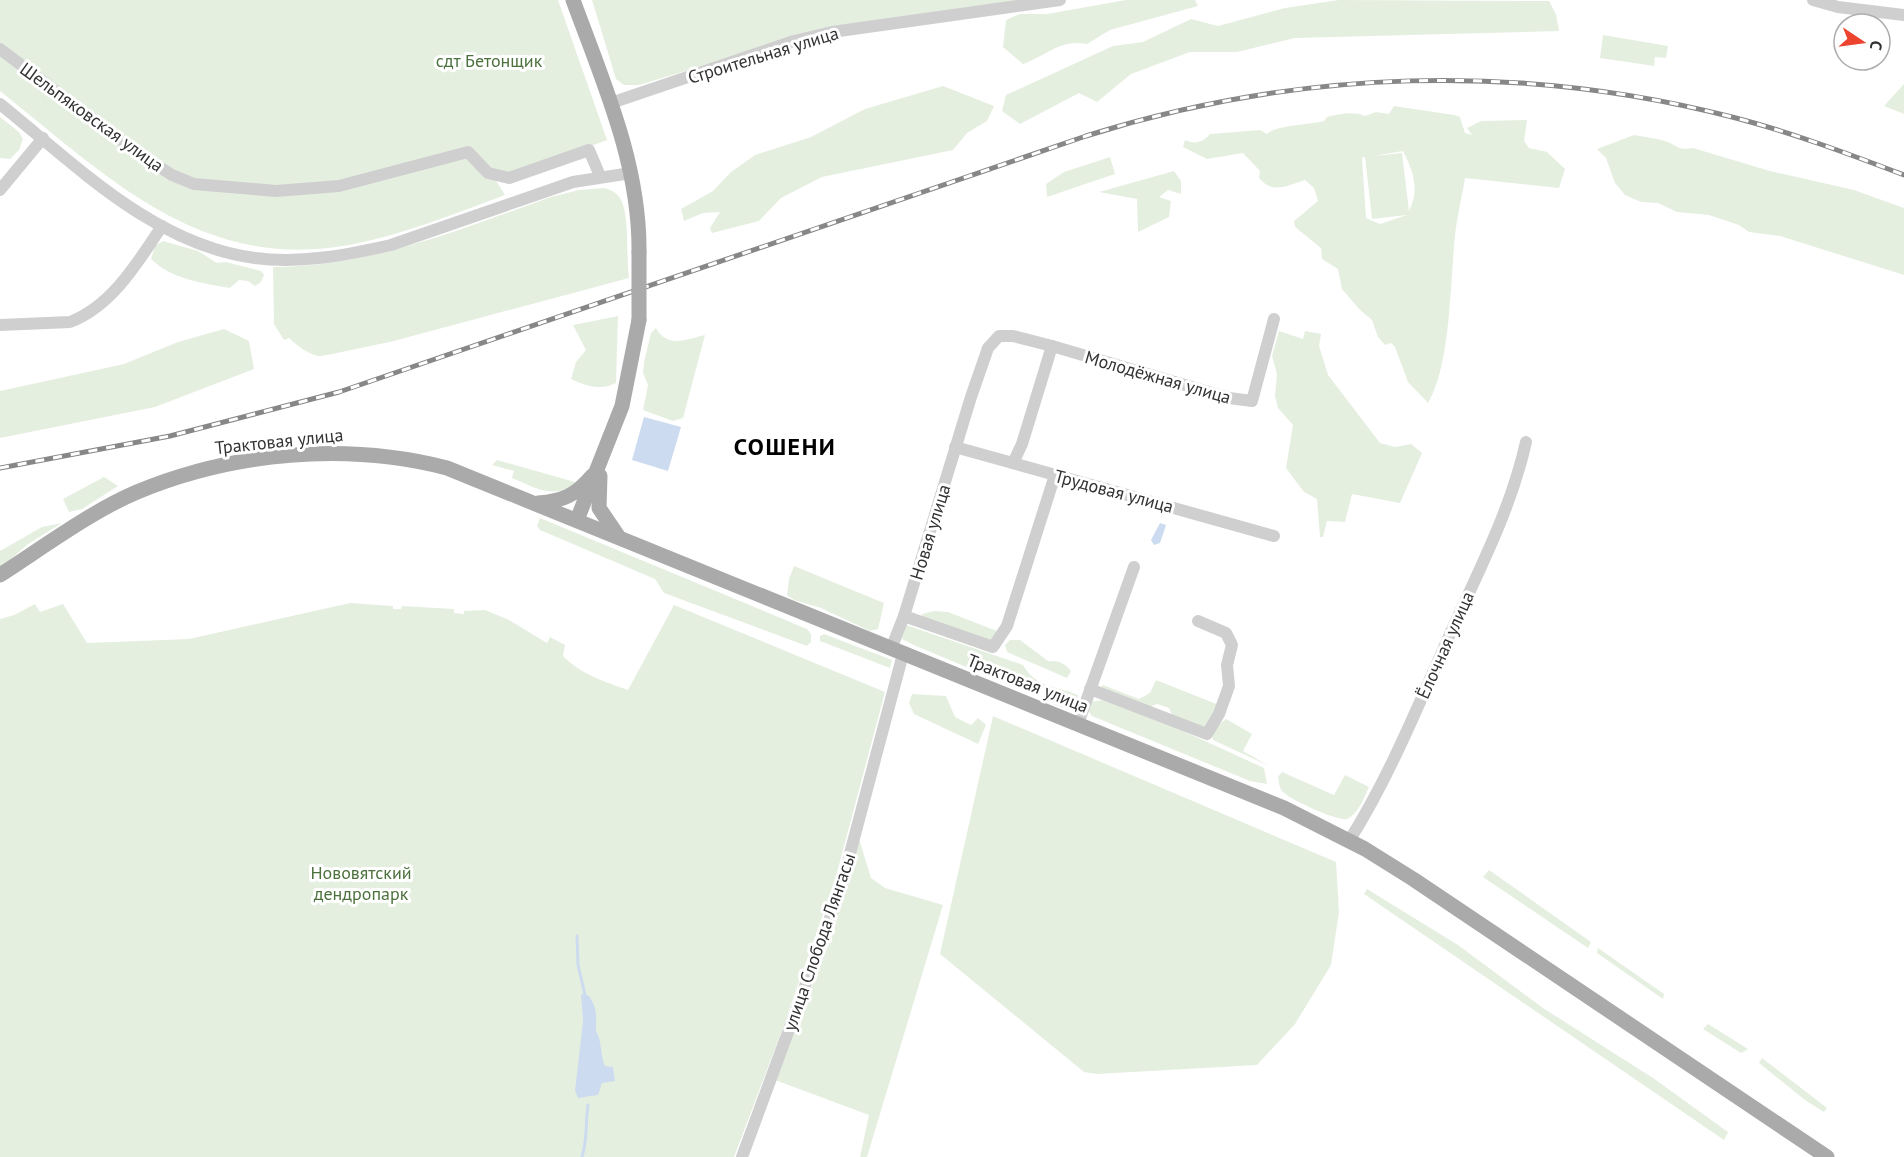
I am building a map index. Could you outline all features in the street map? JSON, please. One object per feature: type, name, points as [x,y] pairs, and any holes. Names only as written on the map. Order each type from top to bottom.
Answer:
[{"type":"main road","points":[[573,0],[611,103],[631,173],[639,224],[639,320],[633,362],[622,406],[577,520]]},
{"type":"main road","name":"Трактовая улица","points":[[0,575],[136,492],[205,469],[247,461],[345,452],[379,454],[447,468],[1284,808],[1349,841],[1413,879],[1795,1135],[1822,1156]]},
{"type":"main road","points":[[537,503],[561,501],[573,495],[591,478],[602,461]]},
{"type":"main road","points":[[602,461],[599,508],[609,526],[620,539]]},
{"type":"street","name":"Строительная улица","points":[[611,103],[794,41],[832,32],[1060,0]]},
{"type":"street","points":[[1813,0],[1838,7],[1904,15]]},
{"type":"street","name":"Шельпяковская улица","points":[[0,49],[139,154],[172,175],[194,184],[276,191],[339,186],[468,152],[488,173],[509,178],[589,150],[600,176]]},
{"type":"street","points":[[0,104],[129,206],[162,226],[213,248],[254,258],[293,260],[328,257],[391,245],[544,191],[600,176],[631,173]]},
{"type":"street","points":[[0,190],[43,138]]},
{"type":"street","points":[[0,325],[70,322],[80,318],[116,290],[162,226]]},
{"type":"street","name":"Молодёжная улица","points":[[955,447],[988,348],[999,336],[1013,336],[1052,346],[1229,398],[1252,401],[1274,319]]},
{"type":"street","points":[[1013,464],[1022,444],[1052,346]]},
{"type":"street","name":"Ёлочная улица","points":[[1349,841],[1381,784],[1500,523],[1520,471],[1526,442]]},
{"type":"street","name":"Трудовая улица","points":[[955,447],[1274,536]]},
{"type":"street","name":"Новая улица","points":[[897,652],[904,616],[955,447]]},
{"type":"street","points":[[904,616],[993,647],[1007,626],[1055,475]]},
{"type":"street","points":[[1078,724],[1134,567]]},
{"type":"street","points":[[1090,689],[1207,734],[1219,714],[1229,686],[1227,665],[1232,645],[1226,633],[1198,621]]},
{"type":"street","name":"улица Слобода Лянгасы","points":[[742,1157],[840,891],[897,652]]},
{"type":"green space","name":"сдт Бетонщик","points":[[0,0],[558,0],[607,140],[517,174],[492,174],[505,195],[389,236],[349,245],[296,250],[247,244],[201,231],[159,210],[118,184],[79,155],[0,91]]},
{"type":"green space","points":[[592,0],[1032,0],[825,29],[639,85],[624,85],[616,79]]},
{"type":"green space","points":[[1126,0],[1195,0],[1198,6],[1110,30],[1087,44],[1061,46],[1023,64],[1003,47],[1006,20],[1020,14],[1047,14]]},
{"type":"green space","points":[[1339,0],[1549,1],[1556,14],[1559,31],[1295,38],[1237,52],[1190,52],[1131,74],[1097,102],[1079,93],[1020,124],[1002,111],[1006,95],[1113,46],[1143,42],[1191,19],[1218,26],[1285,8]]},
{"type":"green space","points":[[1603,35],[1668,46],[1666,58],[1655,57],[1654,66],[1600,58]]},
{"type":"green space","points":[[1904,84],[1904,114],[1884,106]]},
{"type":"green space","points":[[943,86],[994,106],[987,121],[967,133],[953,150],[822,177],[781,198],[759,221],[712,233],[710,228],[720,212],[703,213],[684,221],[681,209],[713,191],[731,172],[755,155],[811,137],[865,109]]},
{"type":"green space","points":[[1394,106],[1454,115],[1460,117],[1465,133],[1472,135],[1467,128],[1481,121],[1527,120],[1524,141],[1529,148],[1547,152],[1565,169],[1559,188],[1465,178],[1455,236],[1445,345],[1436,387],[1428,403],[1408,382],[1395,347],[1391,343],[1385,345],[1378,337],[1372,320],[1342,289],[1338,269],[1322,259],[1321,248],[1295,227],[1294,221],[1318,201],[1314,188],[1305,180],[1287,186],[1270,186],[1259,178],[1260,171],[1243,153],[1207,159],[1183,147],[1185,140],[1199,142],[1210,134],[1260,130],[1267,134],[1277,129],[1324,121],[1327,117],[1341,114],[1365,116],[1376,112],[1389,114]],"holes":[[[1403,151],[1410,166],[1415,188],[1409,211],[1402,153],[1373,156]],[[1365,157],[1372,219],[1407,215],[1380,224],[1366,218],[1362,158]]]},
{"type":"green space","points":[[0,117],[19,132],[23,139],[19,150],[10,159],[0,158]]},
{"type":"green space","points":[[1634,135],[1665,141],[1680,148],[1693,148],[1770,171],[1854,190],[1904,208],[1904,275],[1780,236],[1749,232],[1739,225],[1709,215],[1677,212],[1658,203],[1641,202],[1625,195],[1615,183],[1606,158],[1597,149]]},
{"type":"green space","points":[[1110,157],[1115,174],[1047,197],[1046,184],[1064,172]]},
{"type":"green space","points":[[1174,171],[1181,181],[1181,194],[1168,190],[1159,197],[1171,201],[1169,217],[1138,232],[1137,199],[1099,192]]},
{"type":"green space","points":[[604,188],[617,194],[623,205],[629,278],[390,342],[322,356],[306,351],[289,338],[284,340],[274,324],[273,267],[345,261],[380,253],[449,233],[551,197],[579,190]]},
{"type":"green space","points":[[163,241],[198,251],[217,263],[226,262],[261,271],[264,275],[261,282],[255,286],[248,281],[239,280],[230,288],[177,276],[151,259],[155,246]]},
{"type":"green space","points":[[618,316],[616,383],[604,387],[593,387],[571,379],[576,362],[586,350],[573,325]]},
{"type":"green space","points":[[656,328],[666,339],[678,341],[705,335],[683,418],[673,421],[643,410],[648,385],[643,373],[644,362],[651,333]]},
{"type":"green space","points":[[224,329],[249,341],[254,369],[155,407],[0,438],[0,391],[124,364],[178,342]]},
{"type":"green space","points":[[1279,331],[1303,339],[1305,331],[1321,334],[1319,346],[1328,375],[1380,443],[1395,447],[1411,444],[1422,453],[1400,503],[1352,494],[1345,522],[1327,521],[1323,537],[1320,537],[1317,499],[1304,492],[1286,468],[1293,425],[1278,408],[1275,396],[1277,374],[1272,356]]},
{"type":"green space","points":[[497,460],[575,482],[560,491],[536,488],[512,478],[514,471],[492,465]]},
{"type":"green space","points":[[104,477],[118,486],[82,509],[69,512],[63,499]]},
{"type":"green space","points":[[540,518],[807,629],[811,634],[811,642],[807,646],[664,593],[655,579],[540,530],[537,526]]},
{"type":"green space","points":[[62,523],[28,544],[0,569],[0,551],[42,527]]},
{"type":"green space","points":[[794,566],[884,603],[878,629],[870,631],[821,608],[794,600],[787,595],[789,579]]},
{"type":"green space","name":"Нововятский дендропарк","points":[[350,603],[393,606],[393,609],[401,609],[402,606],[454,609],[454,613],[464,614],[464,611],[485,610],[509,620],[547,643],[550,637],[565,645],[563,656],[570,663],[593,677],[628,690],[674,605],[885,692],[834,884],[784,1024],[834,893],[734,1157],[0,1157],[0,619],[14,615],[35,604],[40,612],[63,604],[87,643],[189,639]]},
{"type":"green space","points":[[934,611],[948,612],[997,631],[990,643],[923,622],[922,614]]},
{"type":"green space","points":[[906,625],[1023,665],[1028,673],[1041,682],[1078,695],[1079,702],[1075,711],[1055,705],[1048,691],[1030,683],[1019,689],[902,639]]},
{"type":"green space","points":[[824,634],[892,660],[890,668],[820,641],[820,636]]},
{"type":"green space","points":[[1010,640],[1020,640],[1048,661],[1064,664],[1071,671],[1067,678],[1007,652],[1005,645]]},
{"type":"green space","points":[[1156,680],[1219,705],[1209,727],[1200,728],[1172,715],[1169,708],[1157,704],[1149,707],[1099,690],[1103,685],[1139,699],[1150,693]]},
{"type":"green space","points":[[912,694],[946,696],[955,717],[971,725],[978,718],[986,725],[978,744],[914,714],[909,703]]},
{"type":"green space","points":[[1102,700],[1168,724],[1264,768],[1267,784],[1250,781],[1092,716],[1088,710],[1090,702]]},
{"type":"green space","points":[[993,716],[1336,862],[1339,912],[1331,965],[1295,1024],[1257,1065],[1097,1074],[1084,1072],[940,954]]},
{"type":"green space","points":[[1226,719],[1252,734],[1243,751],[1269,766],[1213,740],[1211,731]]},
{"type":"green space","points":[[1282,772],[1334,795],[1345,775],[1369,787],[1351,817],[1342,819],[1314,809],[1286,795],[1279,783],[1278,777]]},
{"type":"green space","points":[[859,839],[871,878],[885,888],[943,905],[867,1157],[860,1157],[869,1115],[775,1080],[834,930]]},
{"type":"green space","points":[[1489,870],[1591,942],[1588,948],[1483,877]]},
{"type":"green space","points":[[1367,889],[1458,945],[1543,1008],[1653,1078],[1728,1132],[1724,1140],[1364,894]]},
{"type":"green space","points":[[1598,948],[1664,994],[1663,999],[1597,953]]},
{"type":"green space","points":[[1708,1024],[1748,1049],[1741,1053],[1703,1029]]},
{"type":"green space","points":[[1762,1058],[1827,1108],[1824,1112],[1805,1100],[1759,1063]]},
{"type":"water","points":[[644,417],[681,427],[668,471],[632,460]]},
{"type":"water","points":[[1160,523],[1166,525],[1160,543],[1154,545],[1151,540]]},
{"type":"water","points":[[581,994],[589,996],[594,1005],[596,1031],[603,1062],[605,1066],[613,1067],[615,1081],[602,1083],[598,1095],[578,1098],[575,1091],[583,1021]]},
{"type":"waterway","points":[[577,936],[578,965],[586,999]]},
{"type":"waterway","points":[[582,1157],[588,1105]]},
{"type":"railway","points":[[0,468],[170,436],[339,392],[1086,136],[1166,114],[1247,97],[1328,86],[1410,81],[1492,81],[1573,88],[1655,100],[1736,118],[1800,137],[1904,175]]},
{"type":"district","name":"СОШЕНИ","points":[[785,446]]}]
